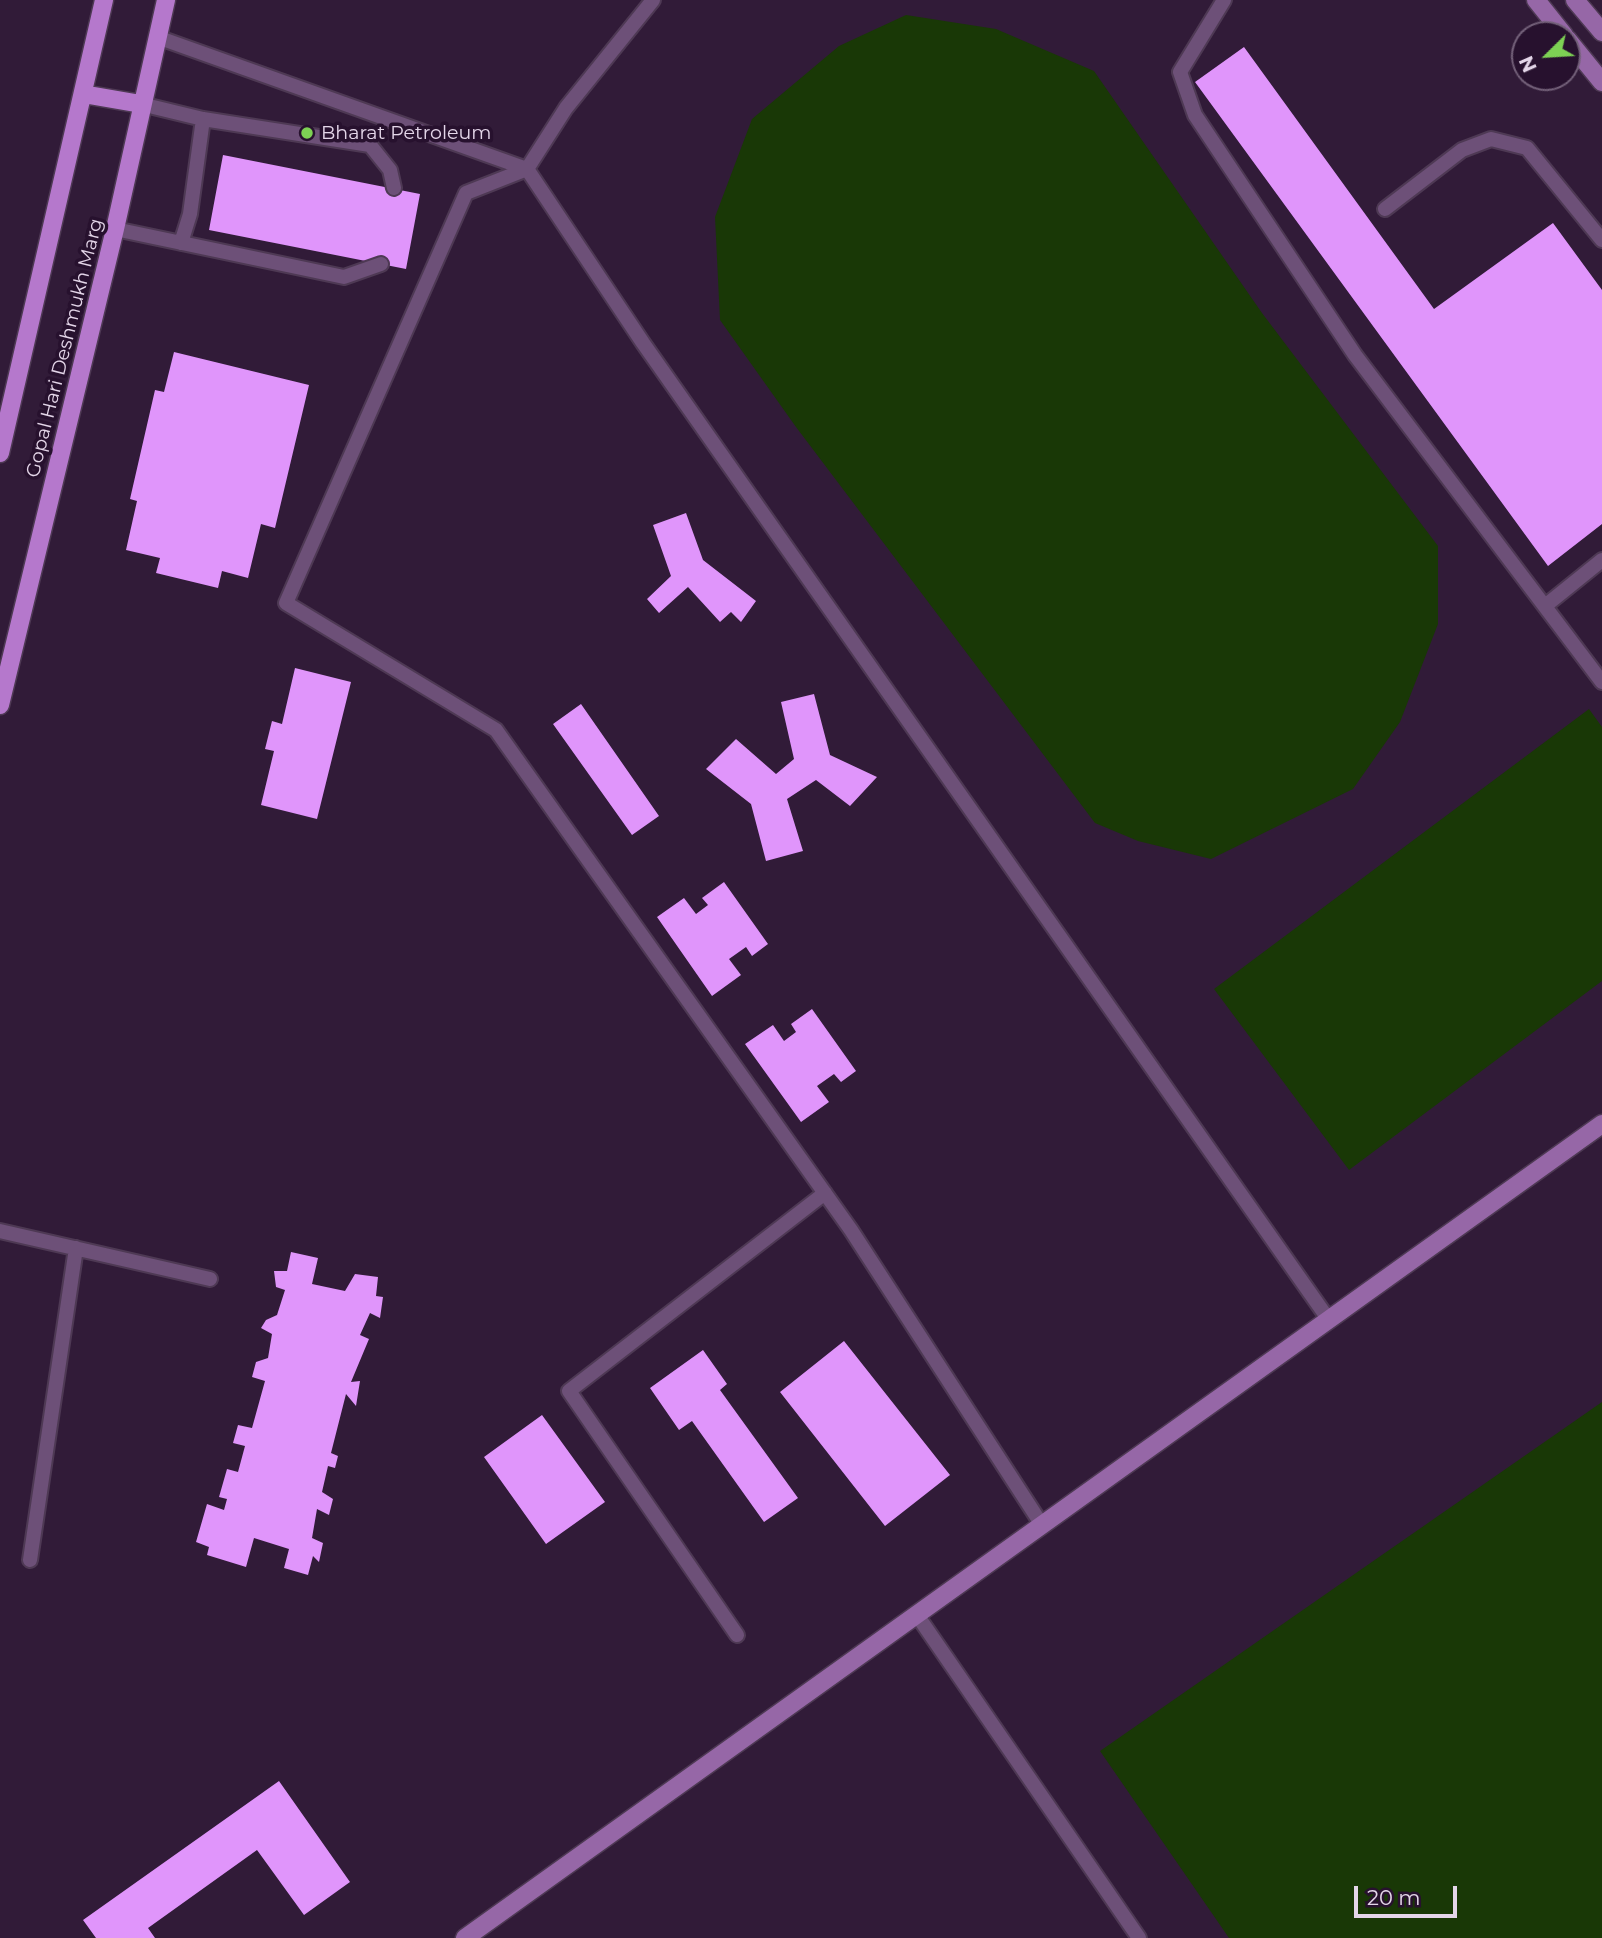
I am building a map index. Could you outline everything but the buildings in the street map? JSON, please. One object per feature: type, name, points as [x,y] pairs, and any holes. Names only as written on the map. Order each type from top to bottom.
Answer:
[{"type":"main road","name":"Gopal Hari Deshmukh Marg","points":[[0,453],[104,0]]},
{"type":"main road","name":"Gopal Hari Deshmukh Marg","points":[[0,705],[115,229],[166,0]]},
{"type":"main road","points":[[83,94],[141,104]]},
{"type":"street","points":[[1536,0],[1552,21]]},
{"type":"street","points":[[1575,0],[1602,32]]},
{"type":"street","points":[[1581,56],[1602,82]]},
{"type":"street","points":[[465,1938],[1602,1124]]},
{"type":"lane","points":[[653,0],[566,108],[527,169],[466,193],[286,603],[496,730],[825,1193],[1042,1525]]},
{"type":"lane","points":[[1224,0],[1180,72],[1195,115],[1355,355],[1602,682]]},
{"type":"lane","points":[[157,37],[527,169],[643,343],[1329,1320]]},
{"type":"lane","points":[[141,104],[202,119],[370,145],[390,170],[394,188]]},
{"type":"lane","points":[[181,243],[190,214],[202,119]]},
{"type":"lane","points":[[1385,209],[1462,150],[1491,139],[1527,148],[1602,240]]},
{"type":"lane","points":[[115,229],[344,277],[381,264]]},
{"type":"lane","points":[[1545,606],[1602,560]]},
{"type":"lane","points":[[737,1635],[569,1391],[825,1193]]},
{"type":"lane","points":[[0,1231],[210,1279]]},
{"type":"lane","points":[[30,1560],[76,1248]]},
{"type":"lane","points":[[916,1615],[1139,1938]]},
{"type":"green space","points":[[906,15],[996,29],[1094,71],[1262,313],[1438,546],[1438,624],[1400,722],[1353,789],[1211,859],[1138,841],[1095,823],[796,427],[720,320],[715,217],[752,119],[839,46]]},
{"type":"green space","points":[[1589,709],[1602,727],[1602,981],[1349,1170],[1214,989]]},
{"type":"green space","points":[[1602,1402],[1602,1938],[1229,1938],[1100,1751]]},
{"type":"place","name":"Bharat Petroleum","points":[[307,133]]}]
